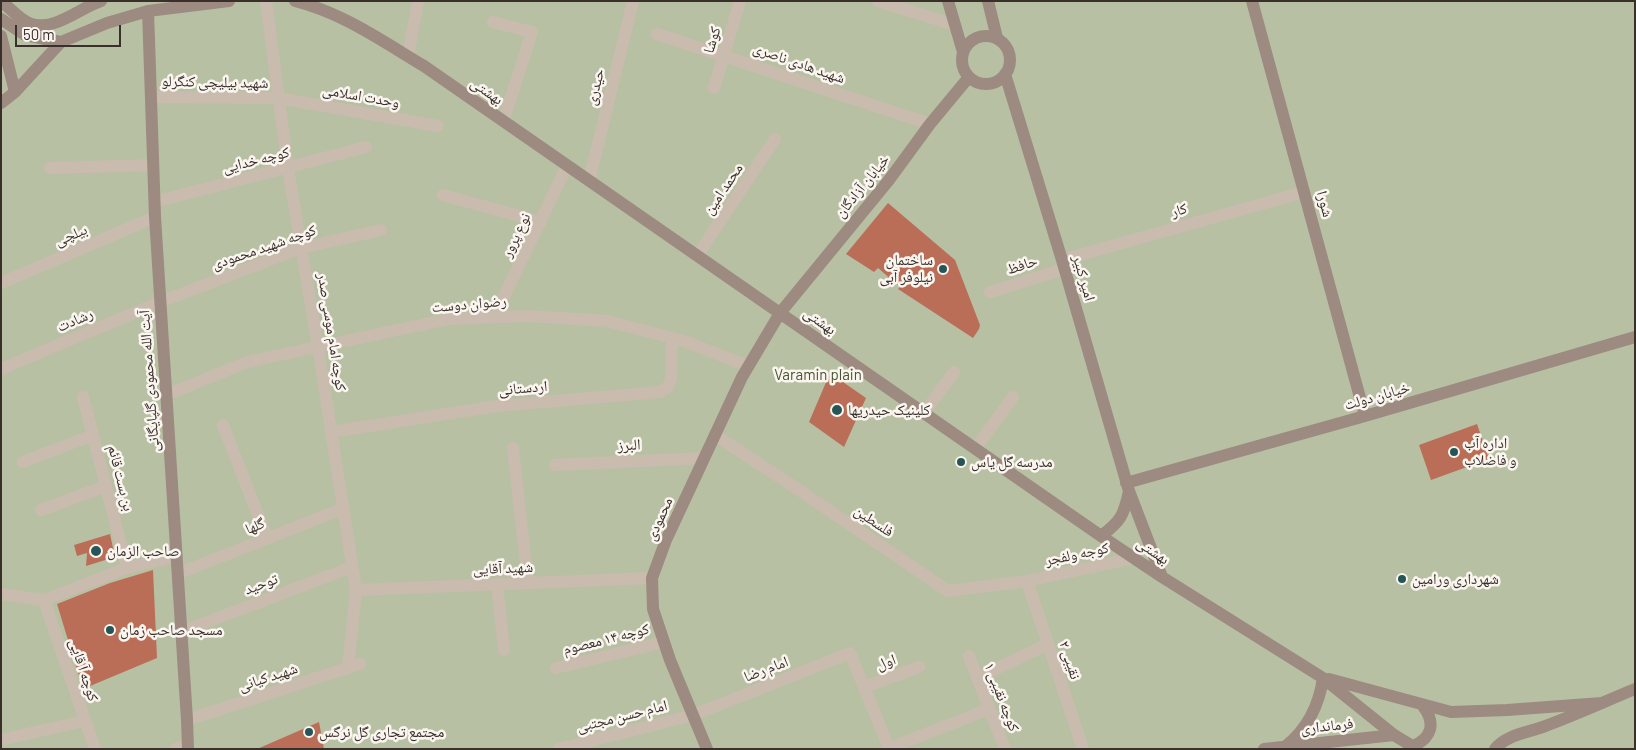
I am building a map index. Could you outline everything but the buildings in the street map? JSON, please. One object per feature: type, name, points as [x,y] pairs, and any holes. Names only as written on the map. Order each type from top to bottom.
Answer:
[{"type":"main road","points":[[2,1],[28,23],[44,26],[57,22],[101,1]]},
{"type":"main road","points":[[1,103],[15,92],[61,42],[107,23],[148,11],[229,1]]},
{"type":"main road","name":"بهشتی","points":[[295,1],[311,3],[348,20],[408,57],[1101,536],[1162,577],[1323,678]]},
{"type":"main road","points":[[948,1],[962,52],[962,66],[968,77],[975,82],[992,84],[1005,74],[1010,59],[1004,43],[997,38],[989,36],[973,39],[962,52]]},
{"type":"main road","points":[[988,1],[997,38]]},
{"type":"main road","name":"شورا","points":[[1252,1],[1365,416]]},
{"type":"main road","name":"آیت الله محمودی گلپایگانی","points":[[148,11],[154,217],[187,720],[183,748]]},
{"type":"main road","points":[[1,19],[25,34],[61,42]]},
{"type":"main road","points":[[1,36],[15,92]]},
{"type":"main road","name":"امیر کبیر","points":[[1005,74],[1128,487],[1162,577]]},
{"type":"main road","name":"خیابان آزادگان","points":[[780,313],[889,180],[930,124],[968,77]]},
{"type":"main road","name":"محمودی","points":[[707,749],[664,642],[653,609],[652,578],[666,540],[748,366],[780,313]]},
{"type":"main road","name":"خیابان دولت","points":[[1128,487],[1635,336]]},
{"type":"main road","points":[[1101,536],[1116,525],[1125,509],[1128,487]]},
{"type":"main road","points":[[1323,678],[1394,736],[1415,748],[1427,737],[1430,729],[1431,721],[1424,706]]},
{"type":"main road","points":[[1323,678],[1451,712],[1602,703]]},
{"type":"main road","points":[[1286,747],[1300,733],[1312,716],[1321,691],[1323,678]]},
{"type":"main road","points":[[1495,749],[1498,745],[1512,737],[1546,726],[1635,689]]},
{"type":"main road","name":"فرمانداری","points":[[1264,749],[1394,736]]},
{"type":"street","name":"کوچه امام موسی صدر","points":[[266,1],[288,169],[356,590],[354,666]]},
{"type":"street","points":[[408,57],[418,1]]},
{"type":"street","name":"حیدری","points":[[589,181],[633,1]]},
{"type":"street","name":"کوشا","points":[[714,88],[740,1]]},
{"type":"street","points":[[878,1],[955,25]]},
{"type":"street","points":[[493,22],[532,32],[503,122]]},
{"type":"street","name":"شهید هادی ناصری","points":[[657,34],[930,124]]},
{"type":"street","name":"شهید بیلیچی کنگرلو","points":[[151,97],[278,98]]},
{"type":"street","name":"وحدت اسلامی","points":[[278,98],[438,126]]},
{"type":"street","name":"محمد امین","points":[[697,256],[775,139]]},
{"type":"street","name":"کوچه خدایی","points":[[154,202],[288,169],[366,147]]},
{"type":"street","points":[[50,168],[153,165]]},
{"type":"street","name":"نوع پرور","points":[[494,317],[567,166]]},
{"type":"street","name":"کار","points":[[1063,265],[1304,192]]},
{"type":"street","points":[[443,195],[541,222]]},
{"type":"street","name":"بیلچی","points":[[1,283],[154,217]]},
{"type":"street","name":"کوچه شهید محمودی","points":[[160,302],[301,248],[381,230]]},
{"type":"street","name":"حافظ","points":[[990,292],[1063,265]]},
{"type":"street","name":"رشادت","points":[[1,369],[160,302]]},
{"type":"street","name":"رضوان دوست","points":[[166,395],[247,362],[449,319],[528,316],[607,321],[672,338],[748,366]]},
{"type":"street","name":"اردستانی","points":[[331,432],[497,406],[660,392],[668,387],[671,379],[672,338]]},
{"type":"street","points":[[924,413],[954,372]]},
{"type":"street","name":"بن بست قائم","points":[[83,397],[127,568]]},
{"type":"street","points":[[975,449],[1013,397]]},
{"type":"street","points":[[223,425],[267,538]]},
{"type":"street","points":[[23,462],[93,435]]},
{"type":"street","name":"فلسطین","points":[[715,435],[948,591],[1027,581]]},
{"type":"street","points":[[513,448],[528,583]]},
{"type":"street","name":"البرز","points":[[555,465],[705,458]]},
{"type":"street","points":[[41,510],[106,486]]},
{"type":"street","name":"گلها","points":[[178,574],[344,508]]},
{"type":"street","points":[[2,593],[44,600],[127,568],[176,556]]},
{"type":"street","name":"کوجه ولفجر","points":[[1027,581],[1134,558]]},
{"type":"street","name":"توحید","points":[[181,632],[352,567]]},
{"type":"street","name":"شهید آقایی","points":[[356,590],[652,578]]},
{"type":"street","name":"نقیبی ۲","points":[[1027,581],[1082,749]]},
{"type":"street","points":[[497,584],[504,650]]},
{"type":"street","name":"کوچه آ قایی","points":[[44,600],[95,749]]},
{"type":"street","name":"کوچه ۱۴ معصوم","points":[[556,668],[664,642]]},
{"type":"street","points":[[977,678],[1048,644]]},
{"type":"street","name":"امام رضا","points":[[693,715],[850,653],[864,687]]},
{"type":"street","name":"کوچه نقیبی ۱","points":[[969,656],[1005,749]]},
{"type":"street","name":"شهید کیانی","points":[[187,720],[354,666]]},
{"type":"street","name":"اول","points":[[864,687],[919,667]]},
{"type":"street","points":[[864,687],[888,748],[989,708]]},
{"type":"street","name":"امام حسن مجتبی","points":[[559,749],[693,715]]},
{"type":"street","points":[[1,740],[84,721]]},
{"type":"green space","name":"Varamin plain","points":[[1,1],[1635,1],[1635,749],[1,749]]},
{"type":"place","name":"ساختمان نیلوفر آبی","points":[[943,269]]},
{"type":"place","name":"کلینیک حیدریها","points":[[837,410]]},
{"type":"place","name":"اداره آب و فاضلاب","points":[[1454,452]]},
{"type":"place","name":"مدرسه گل یاس","points":[[961,462]]},
{"type":"place","name":"صاحب الزمان","points":[[96,551]]},
{"type":"place","name":"شهرداری ورامین","points":[[1402,579]]},
{"type":"place","name":"مسجد صاحب زمان","points":[[110,630]]},
{"type":"place","name":"مجتمع تجاری گل نرگس","points":[[309,732]]}]
